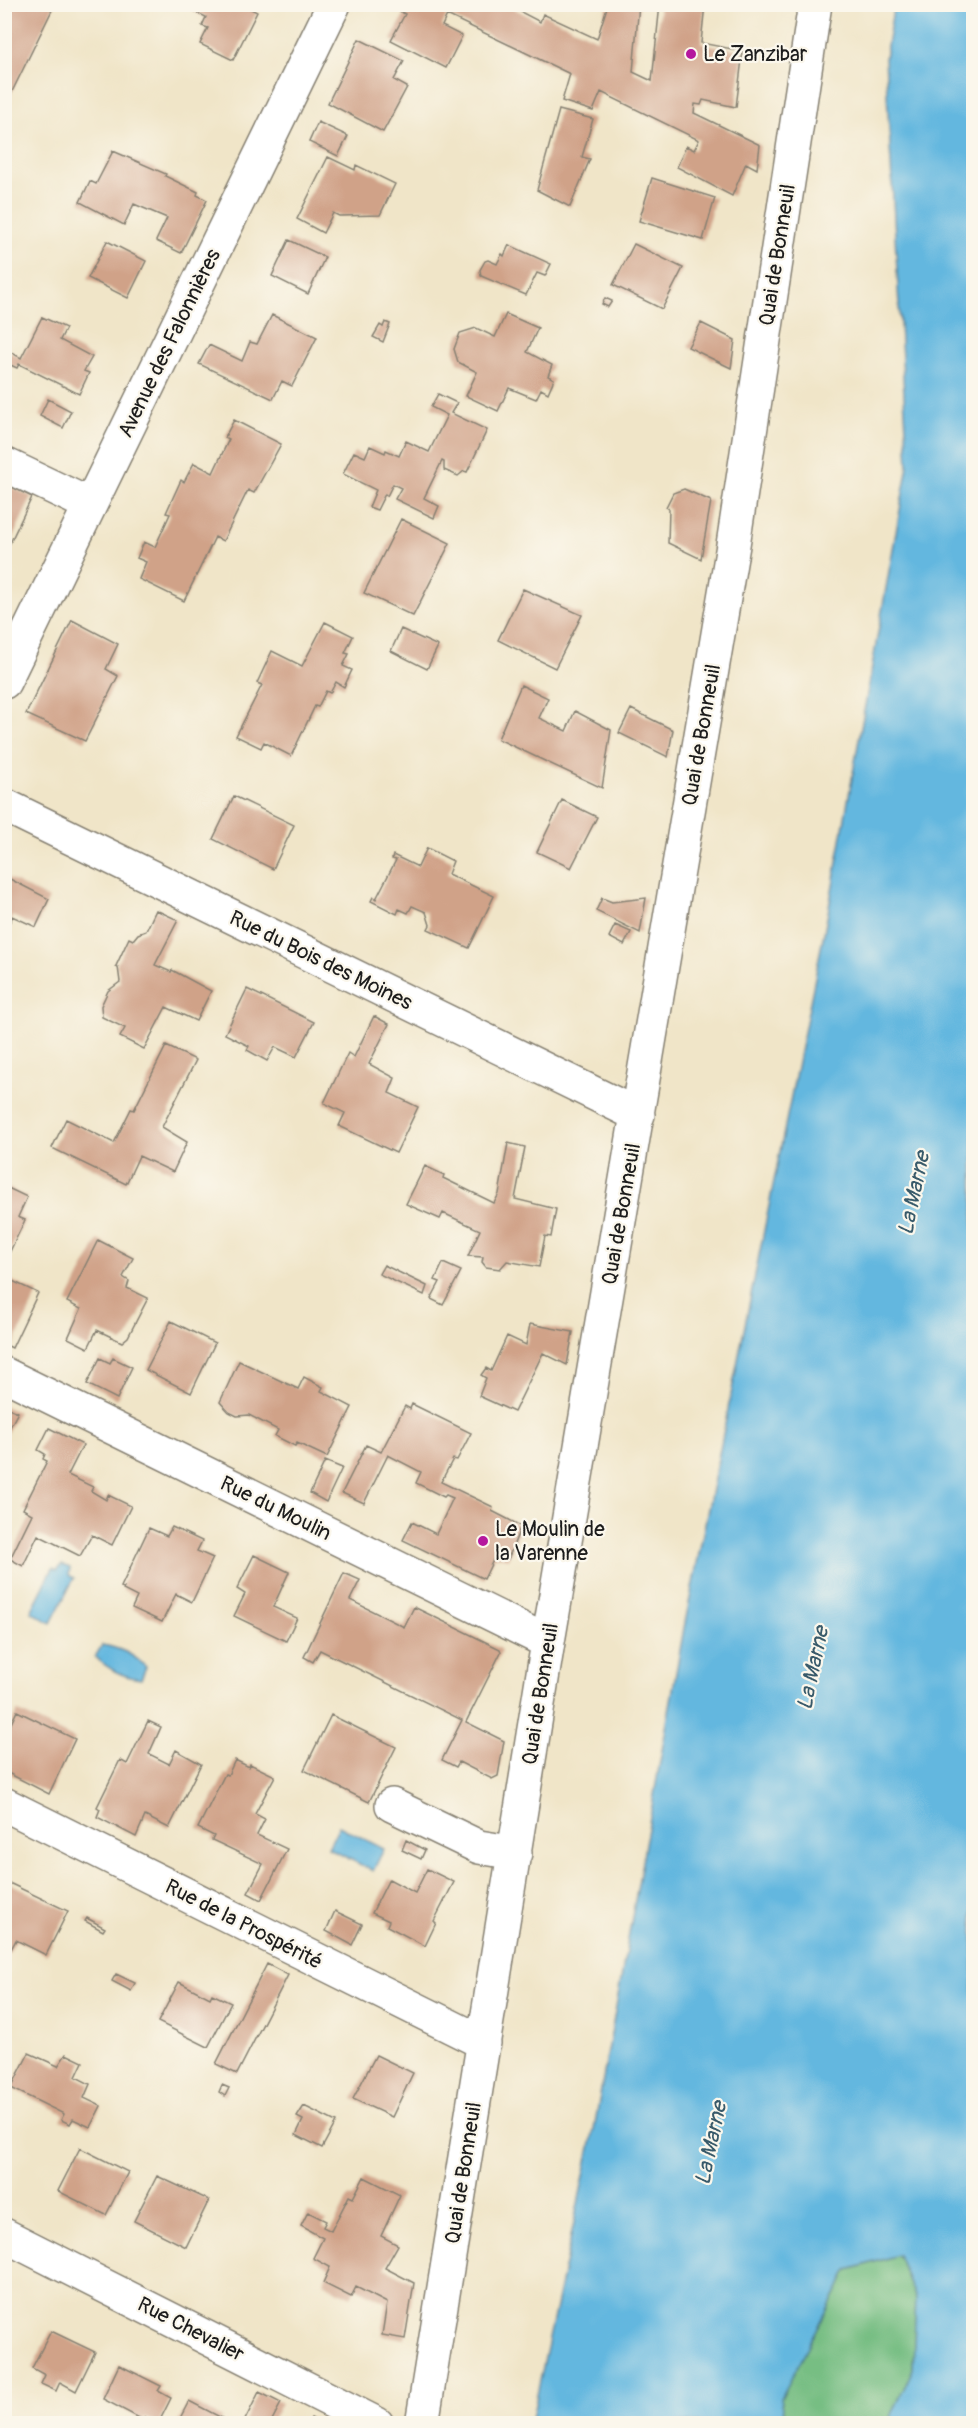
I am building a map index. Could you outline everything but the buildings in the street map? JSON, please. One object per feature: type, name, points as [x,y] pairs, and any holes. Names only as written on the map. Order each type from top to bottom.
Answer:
[{"type":"street","name":"Avenue des Falonnières","points":[[4,682],[334,4]]},
{"type":"street","name":"Quai de Bonneuil","points":[[422,2424],[548,1642],[733,545],[815,4]]},
{"type":"street","points":[[4,464],[90,505]]},
{"type":"street","name":"Rue du Bois des Moines","points":[[4,805],[638,1115]]},
{"type":"street","name":"Rue du Moulin","points":[[4,1374],[548,1642]]},
{"type":"street","name":"Rue de la Prospérité","points":[[4,1804],[484,2043]]},
{"type":"street","points":[[392,1805],[479,1847],[515,1853]]},
{"type":"street","name":"Rue Chevalier","points":[[4,2235],[377,2424]]},
{"type":"green space","points":[[898,2255],[916,2298],[913,2369],[888,2423],[786,2423],[781,2398],[848,2270]]},
{"type":"water","name":"La Marne","points":[[894,4],[974,5],[973,2423],[888,2423],[913,2369],[916,2298],[898,2255],[848,2270],[781,2398],[786,2423],[531,2423],[594,2129],[684,1628],[828,913],[908,465],[885,58]]},
{"type":"water","points":[[62,1565],[70,1568],[69,1575],[74,1578],[51,1623],[31,1612],[53,1568],[57,1570]]},
{"type":"water","points":[[102,1645],[126,1652],[141,1662],[146,1667],[141,1679],[116,1672],[95,1657]]},
{"type":"water","points":[[339,1826],[384,1849],[373,1871],[328,1848]]},
{"type":"place","name":"Le Zanzibar","points":[[691,54]]},
{"type":"place","name":"Le Moulin de la Varenne","points":[[483,1541]]}]
